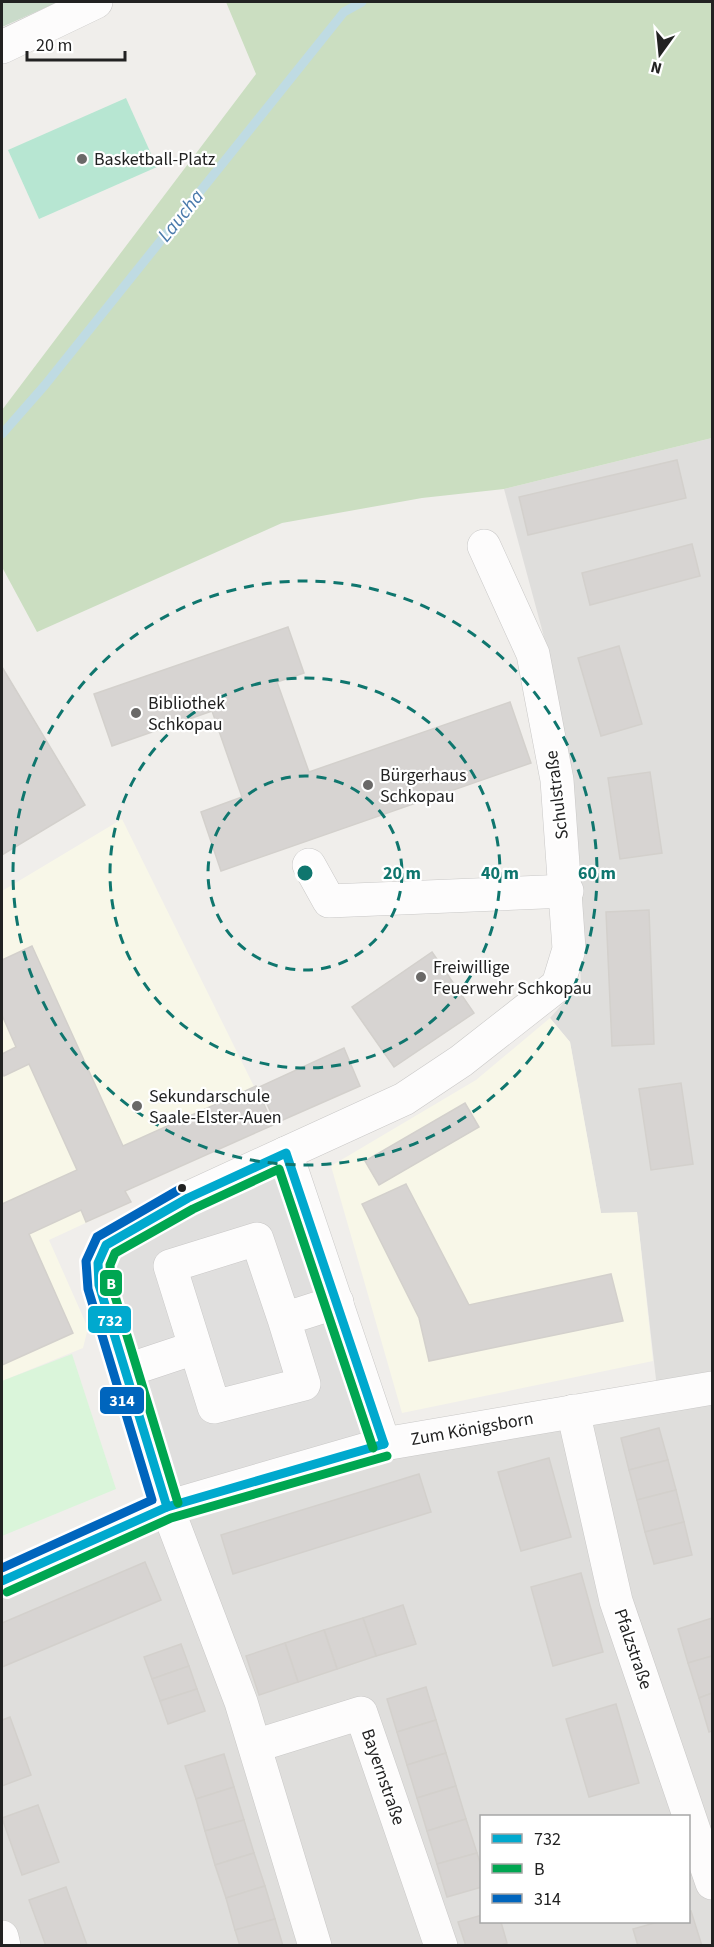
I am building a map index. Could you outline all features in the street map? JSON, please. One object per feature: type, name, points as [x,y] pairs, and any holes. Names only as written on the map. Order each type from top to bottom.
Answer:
[{"type":"street","points":[[2,47],[96,2]]},
{"type":"street","name":"Schulstraße","points":[[167,1507],[99,1285],[98,1263],[106,1245],[188,1198],[404,1099],[461,1061],[558,985],[569,949],[567,891],[557,780],[538,669],[484,546]]},
{"type":"street","points":[[309,865],[329,901],[567,891]]},
{"type":"street","points":[[286,1153],[384,1444]]},
{"type":"street","points":[[257,1239],[284,1319],[304,1384],[214,1407],[170,1266],[257,1239]]},
{"type":"street","points":[[284,1319],[337,1302]]},
{"type":"street","points":[[125,1371],[194,1348]]},
{"type":"street","name":"Zum Königsborn","points":[[2,1581],[167,1507],[384,1444],[712,1388]]},
{"type":"street","name":"Pfalzstraße","points":[[573,1411],[616,1601],[689,1815]]},
{"type":"street","points":[[167,1507],[255,1746],[315,1946]]},
{"type":"street","name":"Bayernstraße","points":[[255,1746],[361,1713],[441,1946]]},
{"type":"street","name":"Pfalzstraße","points":[[690,1818],[712,1883]]},
{"type":"street","points":[[2,1937],[4,1946]]},
{"type":"shaded area","points":[[712,438],[712,1945],[2,1945],[2,1581],[167,1507],[658,1397],[637,1213],[601,1213],[570,1042],[550,1018],[581,983],[568,762],[544,637],[504,489]]},
{"type":"shaded area","name":"Sekundarschule Saale-Elster-Auen","points":[[122,819],[273,1125],[126,1191],[131,1202],[49,1240],[88,1328],[83,1348],[2,1381],[2,891]]},
{"type":"shaded area","points":[[550,1018],[570,1042],[601,1213],[637,1212],[653,1361],[402,1413],[331,1166],[476,1080]]},
{"type":"shaded area","points":[[286,1153],[384,1444],[167,1507],[106,1245]]},
{"type":"green space","points":[[2,2],[58,2],[2,27]]},
{"type":"green space","points":[[226,2],[712,2],[712,438],[504,489],[422,498],[282,523],[37,632],[2,567],[2,410],[256,74]]},
{"type":"green space","name":"Basketball-Platz","points":[[126,98],[157,167],[39,219],[8,150]]},
{"type":"green space","points":[[72,1354],[116,1489],[2,1536],[2,1381]]},
{"type":"building","points":[[677,460],[686,498],[528,535],[519,497]]},
{"type":"building","points":[[692,544],[700,576],[590,605],[582,573]]},
{"type":"building","points":[[288,627],[304,673],[277,682],[309,772],[510,702],[531,763],[221,871],[201,812],[242,797],[212,711],[112,746],[94,694]]},
{"type":"building","points":[[619,646],[642,724],[601,736],[578,658]]},
{"type":"building","points":[[2,667],[85,805],[2,855]]},
{"type":"building","points":[[650,772],[662,853],[620,859],[608,778]]},
{"type":"building","points":[[649,910],[654,1044],[612,1046],[606,912]]},
{"type":"building","points":[[32,946],[123,1146],[256,1086],[273,1125],[125,1191],[131,1202],[86,1222],[81,1210],[29,1234],[73,1333],[2,1365],[2,1204],[77,1170],[29,1064],[4,1076],[2,1071],[2,1054],[16,1047],[2,1015],[2,960]]},
{"type":"building","points":[[432,952],[474,1013],[394,1067],[352,1007]]},
{"type":"building","points":[[344,1048],[360,1086],[276,1123],[259,1087]]},
{"type":"building","points":[[681,1083],[693,1164],[651,1170],[639,1089]]},
{"type":"building","points":[[465,1103],[479,1127],[379,1185],[365,1161]]},
{"type":"building","points":[[406,1184],[469,1305],[611,1274],[623,1321],[429,1361],[419,1318],[362,1204]]},
{"type":"building","points":[[659,1428],[668,1460],[629,1470],[621,1438]]},
{"type":"building","points":[[549,1458],[571,1537],[521,1551],[498,1472]]},
{"type":"building","points":[[668,1460],[676,1490],[637,1500],[629,1470]]},
{"type":"building","points":[[419,1474],[431,1512],[233,1574],[221,1535]]},
{"type":"building","points":[[676,1490],[684,1522],[645,1532],[637,1500]]},
{"type":"building","points":[[684,1522],[692,1555],[654,1564],[645,1532]]},
{"type":"building","points":[[145,1562],[161,1600],[2,1667],[2,1623]]},
{"type":"building","points":[[581,1573],[603,1652],[553,1666],[531,1587]]},
{"type":"building","points":[[403,1605],[416,1644],[376,1656],[363,1618]]},
{"type":"building","points":[[363,1618],[376,1656],[337,1669],[324,1630]]},
{"type":"building","points":[[712,1618],[712,1656],[688,1663],[678,1629]]},
{"type":"building","points":[[324,1630],[337,1669],[298,1682],[285,1643]]},
{"type":"building","points":[[285,1643],[298,1682],[259,1695],[246,1656]]},
{"type":"building","points":[[181,1644],[189,1666],[152,1679],[144,1657]]},
{"type":"building","points":[[712,1656],[712,1693],[699,1698],[688,1663]]},
{"type":"building","points":[[189,1666],[197,1689],[160,1701],[152,1679]]},
{"type":"building","points":[[426,1687],[436,1720],[397,1732],[387,1699]]},
{"type":"building","points":[[197,1689],[205,1711],[168,1724],[160,1701]]},
{"type":"building","points":[[712,1693],[712,1731],[709,1732],[699,1698]]},
{"type":"building","points":[[616,1704],[639,1783],[589,1797],[566,1719]]},
{"type":"building","points":[[10,1717],[31,1775],[2,1786],[2,1720]]},
{"type":"building","points":[[436,1720],[446,1753],[407,1765],[397,1732]]},
{"type":"building","points":[[446,1753],[456,1786],[417,1798],[407,1765]]},
{"type":"building","points":[[224,1754],[234,1787],[196,1799],[185,1766]]},
{"type":"building","points":[[456,1786],[466,1819],[427,1831],[417,1798]]},
{"type":"building","points":[[234,1787],[244,1820],[205,1831],[196,1799]]},
{"type":"building","points":[[38,1805],[59,1862],[22,1875],[2,1818]]},
{"type":"building","points":[[466,1819],[477,1853],[437,1864],[427,1831]]},
{"type":"building","points":[[244,1820],[254,1853],[215,1865],[205,1831]]},
{"type":"building","points":[[254,1853],[265,1886],[226,1898],[215,1865]]},
{"type":"building","points":[[477,1853],[480,1863],[480,1888],[447,1897],[437,1864]]},
{"type":"building","points":[[265,1886],[275,1919],[235,1930],[226,1898]]},
{"type":"building","points":[[66,1887],[87,1945],[46,1946],[29,1900]]},
{"type":"building","points":[[690,1911],[702,1946],[638,1946],[633,1929],[654,1923],[690,1923]]},
{"type":"building","points":[[480,1916],[480,1923],[501,1923],[507,1943],[499,1946],[466,1946],[458,1922]]},
{"type":"building","points":[[275,1919],[283,1946],[240,1946],[235,1930]]},
{"type":"waterway","name":"Laucha","points":[[2,434],[45,385],[344,12],[362,2]]},
{"type":"transit line","name":"732","points":[[167,1507],[99,1285],[98,1263],[106,1245],[188,1198],[286,1153],[384,1444]]},
{"type":"transit line","name":"B","points":[[178,1503],[111,1283],[110,1265],[115,1253],[193,1209],[279,1169],[373,1448]]},
{"type":"transit line","name":"314","points":[[2,1568],[152,1500],[88,1289],[86,1261],[97,1237],[182,1188]]},
{"type":"transit line","name":"732","points":[[2,1581],[167,1507],[384,1444]]},
{"type":"transit line","name":"B","points":[[7,1592],[171,1518],[387,1456]]},
{"type":"place","name":"Basketball-Platz","points":[[82,159]]},
{"type":"place","name":"Bibliothek Schkopau","points":[[136,713]]},
{"type":"place","name":"Bürgerhaus Schkopau","points":[[368,785]]},
{"type":"place","name":"Freiwillige Feuerwehr Schkopau","points":[[421,977]]},
{"type":"place","name":"Sekundarschule Saale-Elster-Auen","points":[[137,1106]]}]
